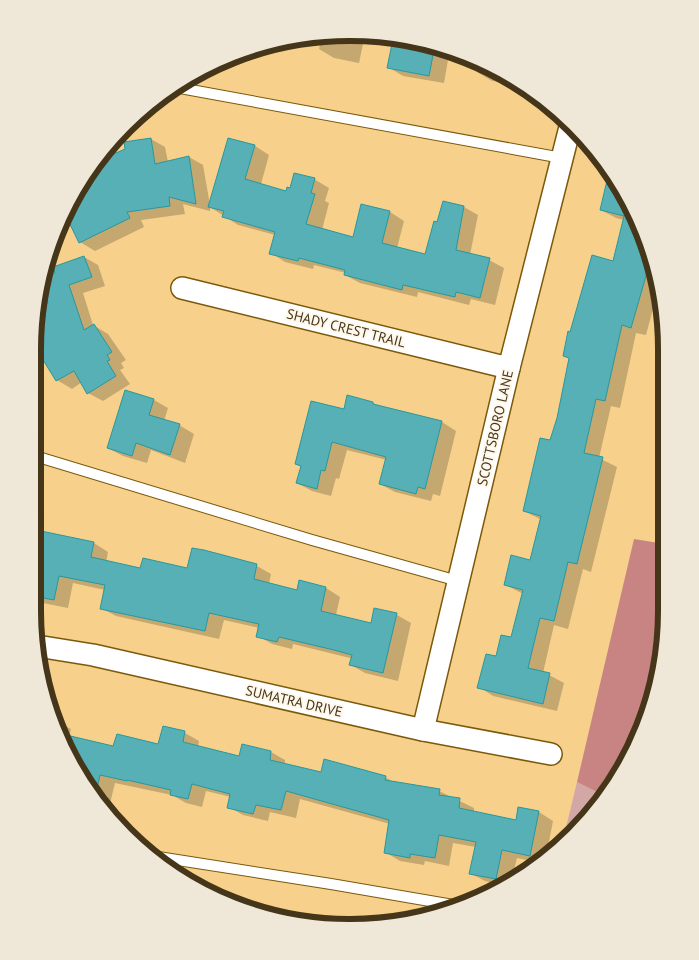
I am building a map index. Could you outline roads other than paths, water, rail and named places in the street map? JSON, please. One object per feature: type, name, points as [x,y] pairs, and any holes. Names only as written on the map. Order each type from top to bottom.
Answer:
[{"type":"street","name":"SCOTTSBORO LANE","points":[[423,730],[509,368],[568,133]]},
{"type":"street","name":"SHADY CREST TRAIL","points":[[182,288],[509,368]]},
{"type":"street","name":"SUMATRA DRIVE","points":[[44,647],[93,655],[423,730],[551,754]]},
{"type":"lane","points":[[185,89],[562,158]]},
{"type":"lane","points":[[41,458],[458,582]]},
{"type":"lane","points":[[166,858],[444,903]]}]
